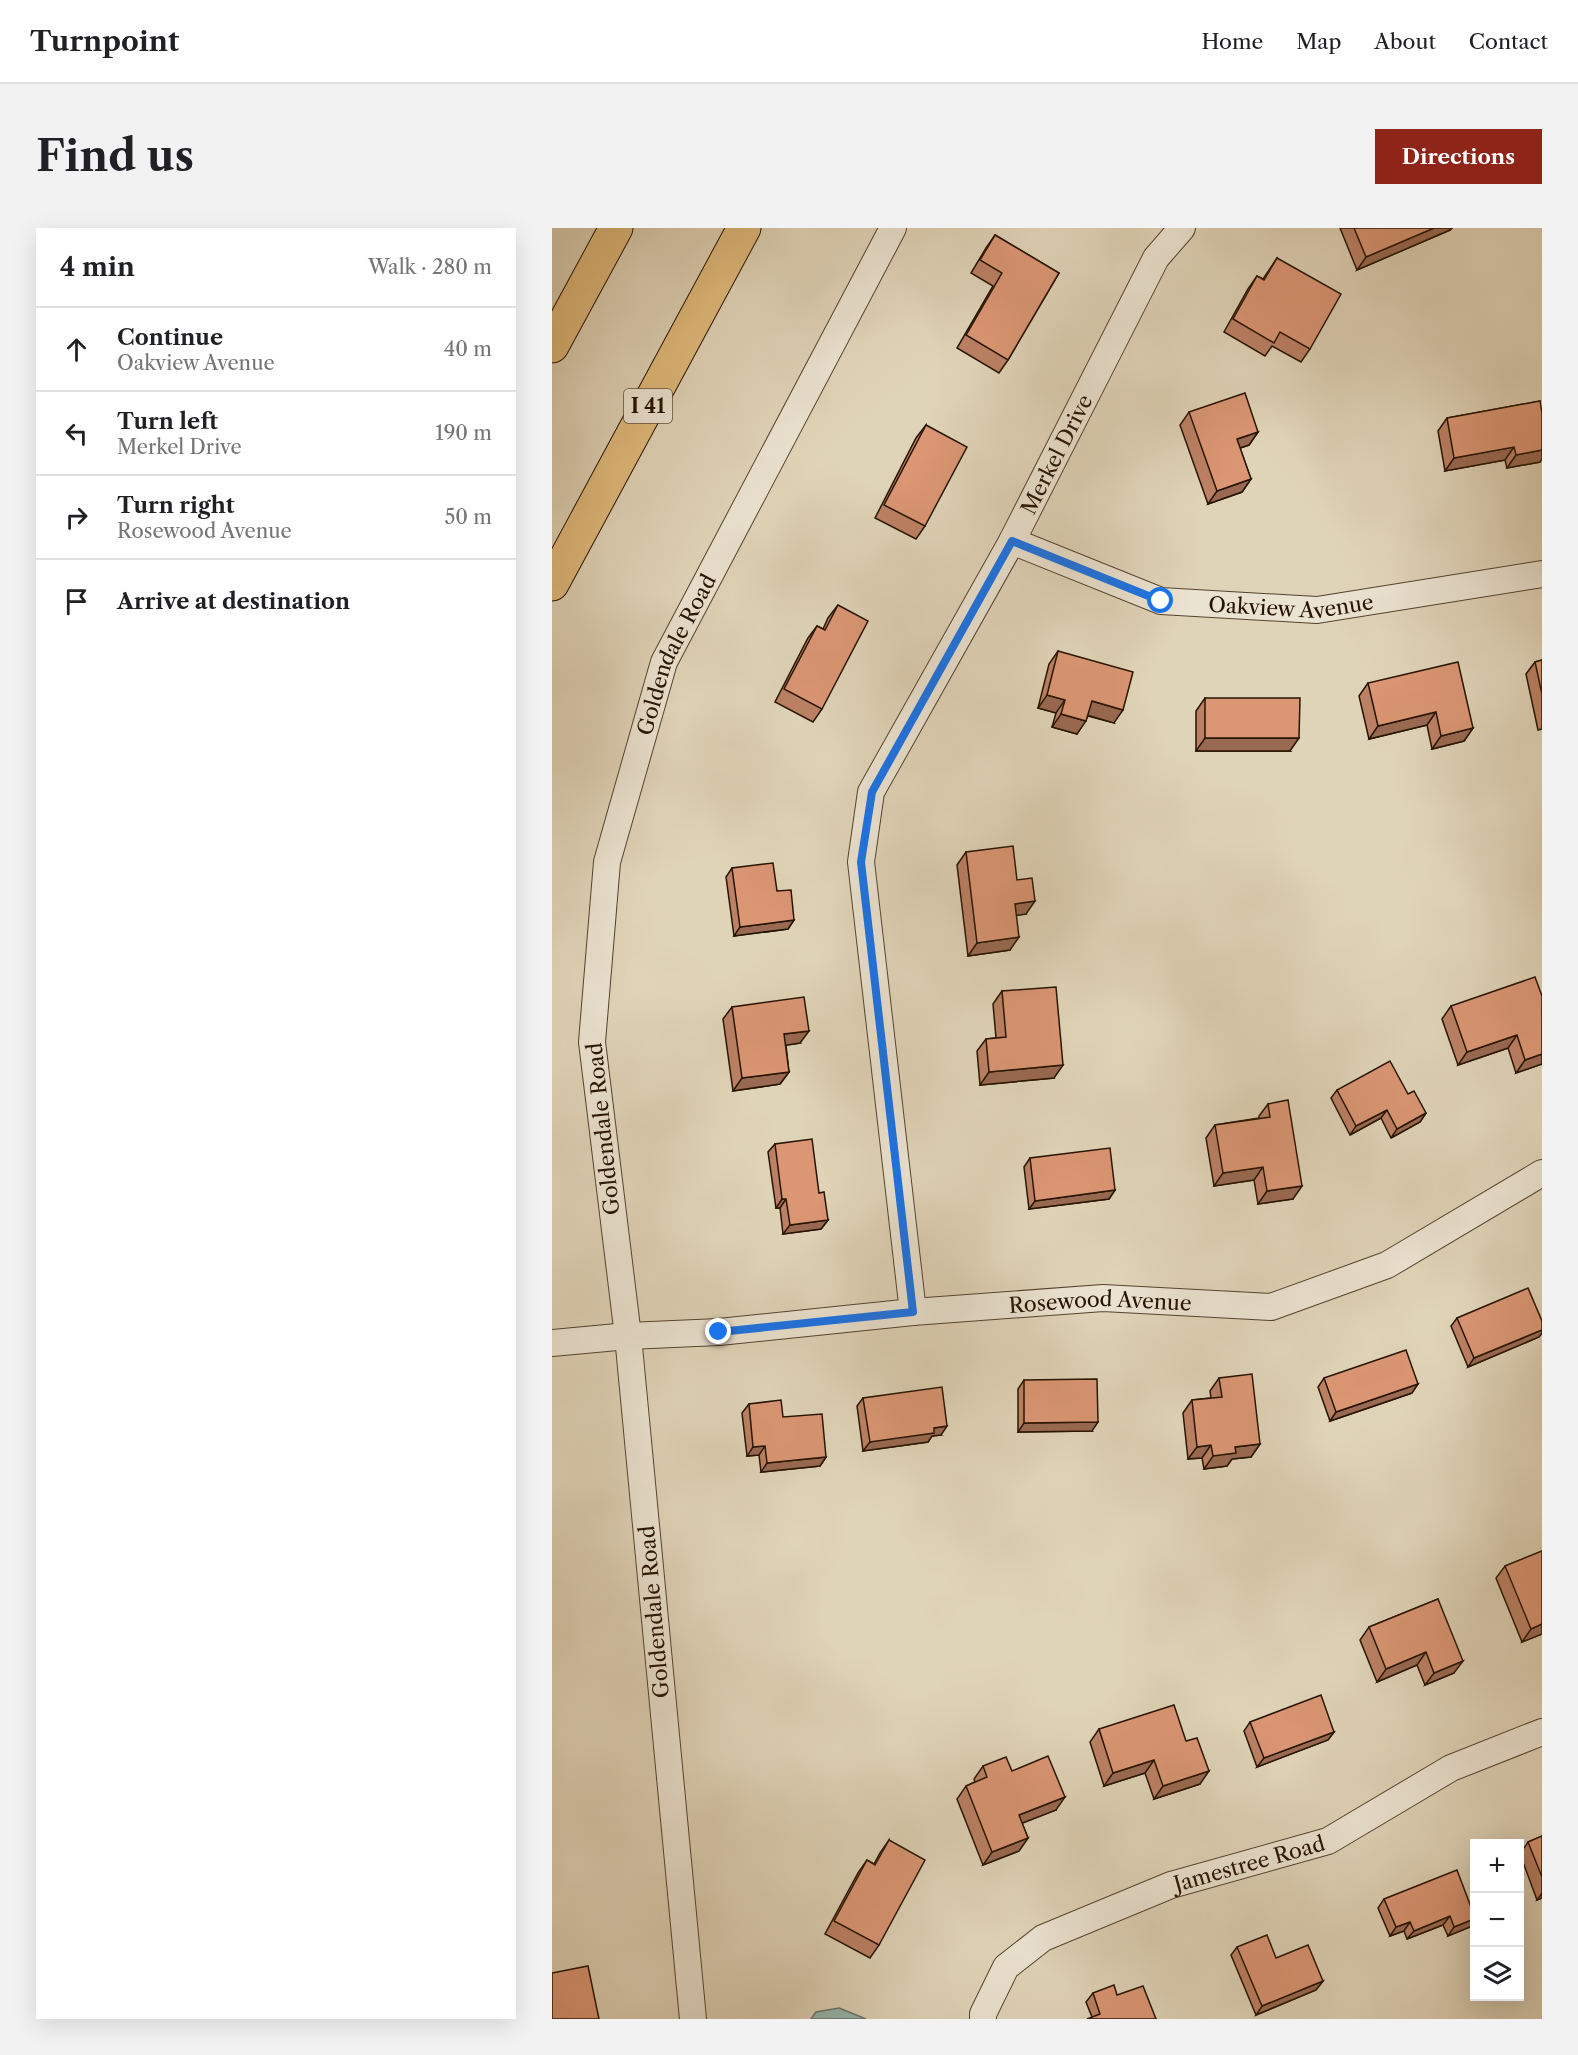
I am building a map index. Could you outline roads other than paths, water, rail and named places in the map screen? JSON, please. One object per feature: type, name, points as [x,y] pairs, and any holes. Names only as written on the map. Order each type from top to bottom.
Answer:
[{"type":"highway","points":[[552,346],[615,228]]},
{"type":"highway","name":"I 41","points":[[552,584],[744,228]]},
{"type":"street","name":"Goldendale Road","points":[[693,2019],[628,1336],[592,1042],[607,861],[664,662],[893,228]]},
{"type":"street","name":"Merkel Drive","points":[[913,1312],[861,862],[872,792],[1012,541],[1156,258],[1182,228]]},
{"type":"street","name":"Oakview Avenue","points":[[1012,541],[1161,601],[1185,603],[1317,610],[1542,574]]},
{"type":"street","name":"Rosewood Avenue","points":[[552,1343],[628,1336],[719,1332],[913,1312],[1103,1298],[1271,1307],[1388,1265],[1542,1173]]},
{"type":"street","name":"Jamestree Road","points":[[983,2019],[983,2014],[1006,1967],[1042,1938],[1171,1885],[1328,1841],[1451,1768],[1542,1732]]},
{"type":"water","points":[[839,2008],[866,2019],[811,2019],[816,2012]]}]
